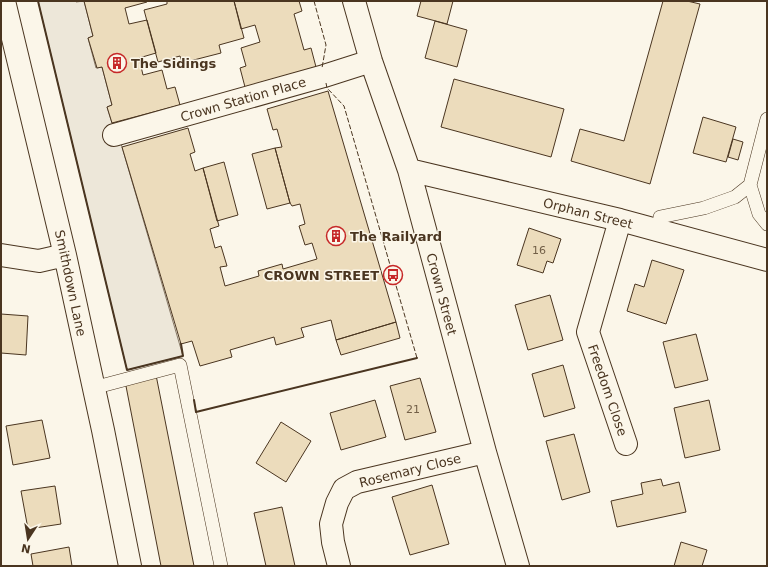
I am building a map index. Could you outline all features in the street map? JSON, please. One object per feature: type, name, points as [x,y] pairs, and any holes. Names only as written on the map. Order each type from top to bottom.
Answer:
[{"type":"street","name":"Smithdown Lane","points":[[4,1],[65,255],[130,566]]},
{"type":"street","name":"Crown Street","points":[[354,1],[371,61],[409,170],[485,452],[518,566]]},
{"type":"street","name":"Crown Station Place","points":[[114,135],[324,76],[371,61]]},
{"type":"street","name":"Orphan Street","points":[[409,170],[620,220],[767,260]]},
{"type":"street","name":"Freedom Close","points":[[620,220],[588,332],[626,444]]},
{"type":"street","points":[[1,255],[39,261],[65,255]]},
{"type":"street","name":"Rosemary Close","points":[[339,566],[333,542],[331,524],[337,503],[344,489],[357,482],[485,452]]},
{"type":"lane","points":[[767,119],[750,185],[759,214],[767,224]]},
{"type":"lane","points":[[658,231],[660,217],[704,208],[735,197],[750,185]]},
{"type":"lane","points":[[94,388],[180,364],[221,566]]},
{"type":"shaded area","points":[[38,1],[84,1],[93,36],[88,38],[96,68],[102,67],[112,105],[107,107],[112,123],[115,123],[183,356],[127,370]]},
{"type":"building","name":"The Sidings","points":[[84,1],[147,1],[125,8],[129,24],[147,20],[156,53],[139,58],[143,75],[162,70],[167,89],[175,87],[180,105],[112,123],[107,107],[112,105],[102,67],[97,68],[88,38],[93,36]]},
{"type":"building","name":"The Sidings","points":[[167,1],[234,1],[244,38],[219,45],[221,53],[182,63],[180,56],[158,62],[144,10],[167,4]]},
{"type":"building","name":"The Sidings","points":[[234,1],[299,1],[302,11],[294,14],[304,50],[311,48],[316,67],[245,87],[240,68],[246,66],[241,48],[260,42],[255,25],[241,29]]},
{"type":"building","points":[[421,1],[453,1],[447,24],[417,16]]},
{"type":"building","points":[[663,1],[687,1],[700,4],[650,184],[571,161],[580,129],[624,141]]},
{"type":"building","points":[[435,21],[467,30],[457,67],[425,58]]},
{"type":"building","points":[[454,79],[564,109],[551,157],[441,127]]},
{"type":"building","name":"The Railyard","points":[[328,91],[396,322],[336,340],[331,320],[301,328],[304,337],[276,345],[274,337],[230,350],[232,357],[200,366],[192,341],[181,344],[122,147],[188,128],[195,152],[190,154],[195,171],[203,168],[219,226],[210,229],[215,248],[221,246],[227,266],[220,267],[225,286],[259,276],[258,271],[282,264],[283,269],[317,259],[312,243],[305,245],[299,226],[305,224],[300,204],[292,206],[290,203],[275,148],[282,147],[277,129],[273,130],[267,109]]},
{"type":"building","points":[[703,117],[736,127],[726,162],[693,153]]},
{"type":"building","points":[[733,139],[743,142],[738,160],[728,157]]},
{"type":"building","points":[[275,148],[290,203],[267,209],[252,154]]},
{"type":"building","points":[[224,162],[238,215],[217,221],[203,168]]},
{"type":"building","points":[[529,228],[561,239],[553,263],[547,261],[543,273],[517,265]]},
{"type":"building","points":[[652,260],[684,270],[666,324],[627,311],[635,284],[644,287]]},
{"type":"building","points":[[550,295],[563,340],[528,350],[515,305]]},
{"type":"building","points":[[1,314],[28,316],[26,355],[1,353]]},
{"type":"building","points":[[396,322],[400,338],[341,355],[336,340]]},
{"type":"building","points":[[696,334],[708,380],[675,388],[663,342]]},
{"type":"building","points":[[563,365],[575,408],[544,417],[532,374]]},
{"type":"building","points":[[156,375],[194,566],[161,566],[125,381]]},
{"type":"building","points":[[420,378],[436,432],[405,440],[390,386]]},
{"type":"building","points":[[375,400],[386,437],[341,450],[330,413]]},
{"type":"building","points":[[709,400],[720,450],[685,458],[674,408]]},
{"type":"building","points":[[42,420],[50,458],[13,465],[6,426]]},
{"type":"building","points":[[281,422],[311,441],[286,482],[256,463]]},
{"type":"building","points":[[574,434],[590,492],[562,500],[546,441]]},
{"type":"building","points":[[661,479],[663,486],[679,482],[686,512],[617,527],[611,501],[643,494],[641,483]]},
{"type":"building","points":[[432,485],[449,544],[410,555],[392,497]]},
{"type":"building","points":[[55,486],[61,524],[28,529],[21,491]]},
{"type":"building","points":[[282,507],[295,566],[266,566],[254,513]]},
{"type":"building","points":[[681,542],[707,550],[702,566],[674,566]]},
{"type":"building","points":[[69,547],[72,566],[33,566],[31,554]]},
{"type":"fence","points":[[314,1],[326,45],[322,68]]},
{"type":"fence","points":[[326,83],[327,88],[344,106],[417,358]]},
{"type":"wall","points":[[38,1],[127,370],[183,356],[181,344]]},
{"type":"wall","points":[[194,400],[196,412],[417,358]]},
{"type":"place","name":"The Sidings","points":[[117,63]]},
{"type":"place","name":"The Railyard","points":[[336,236]]},
{"type":"place","name":"CROWN STREET","points":[[393,275]]}]
